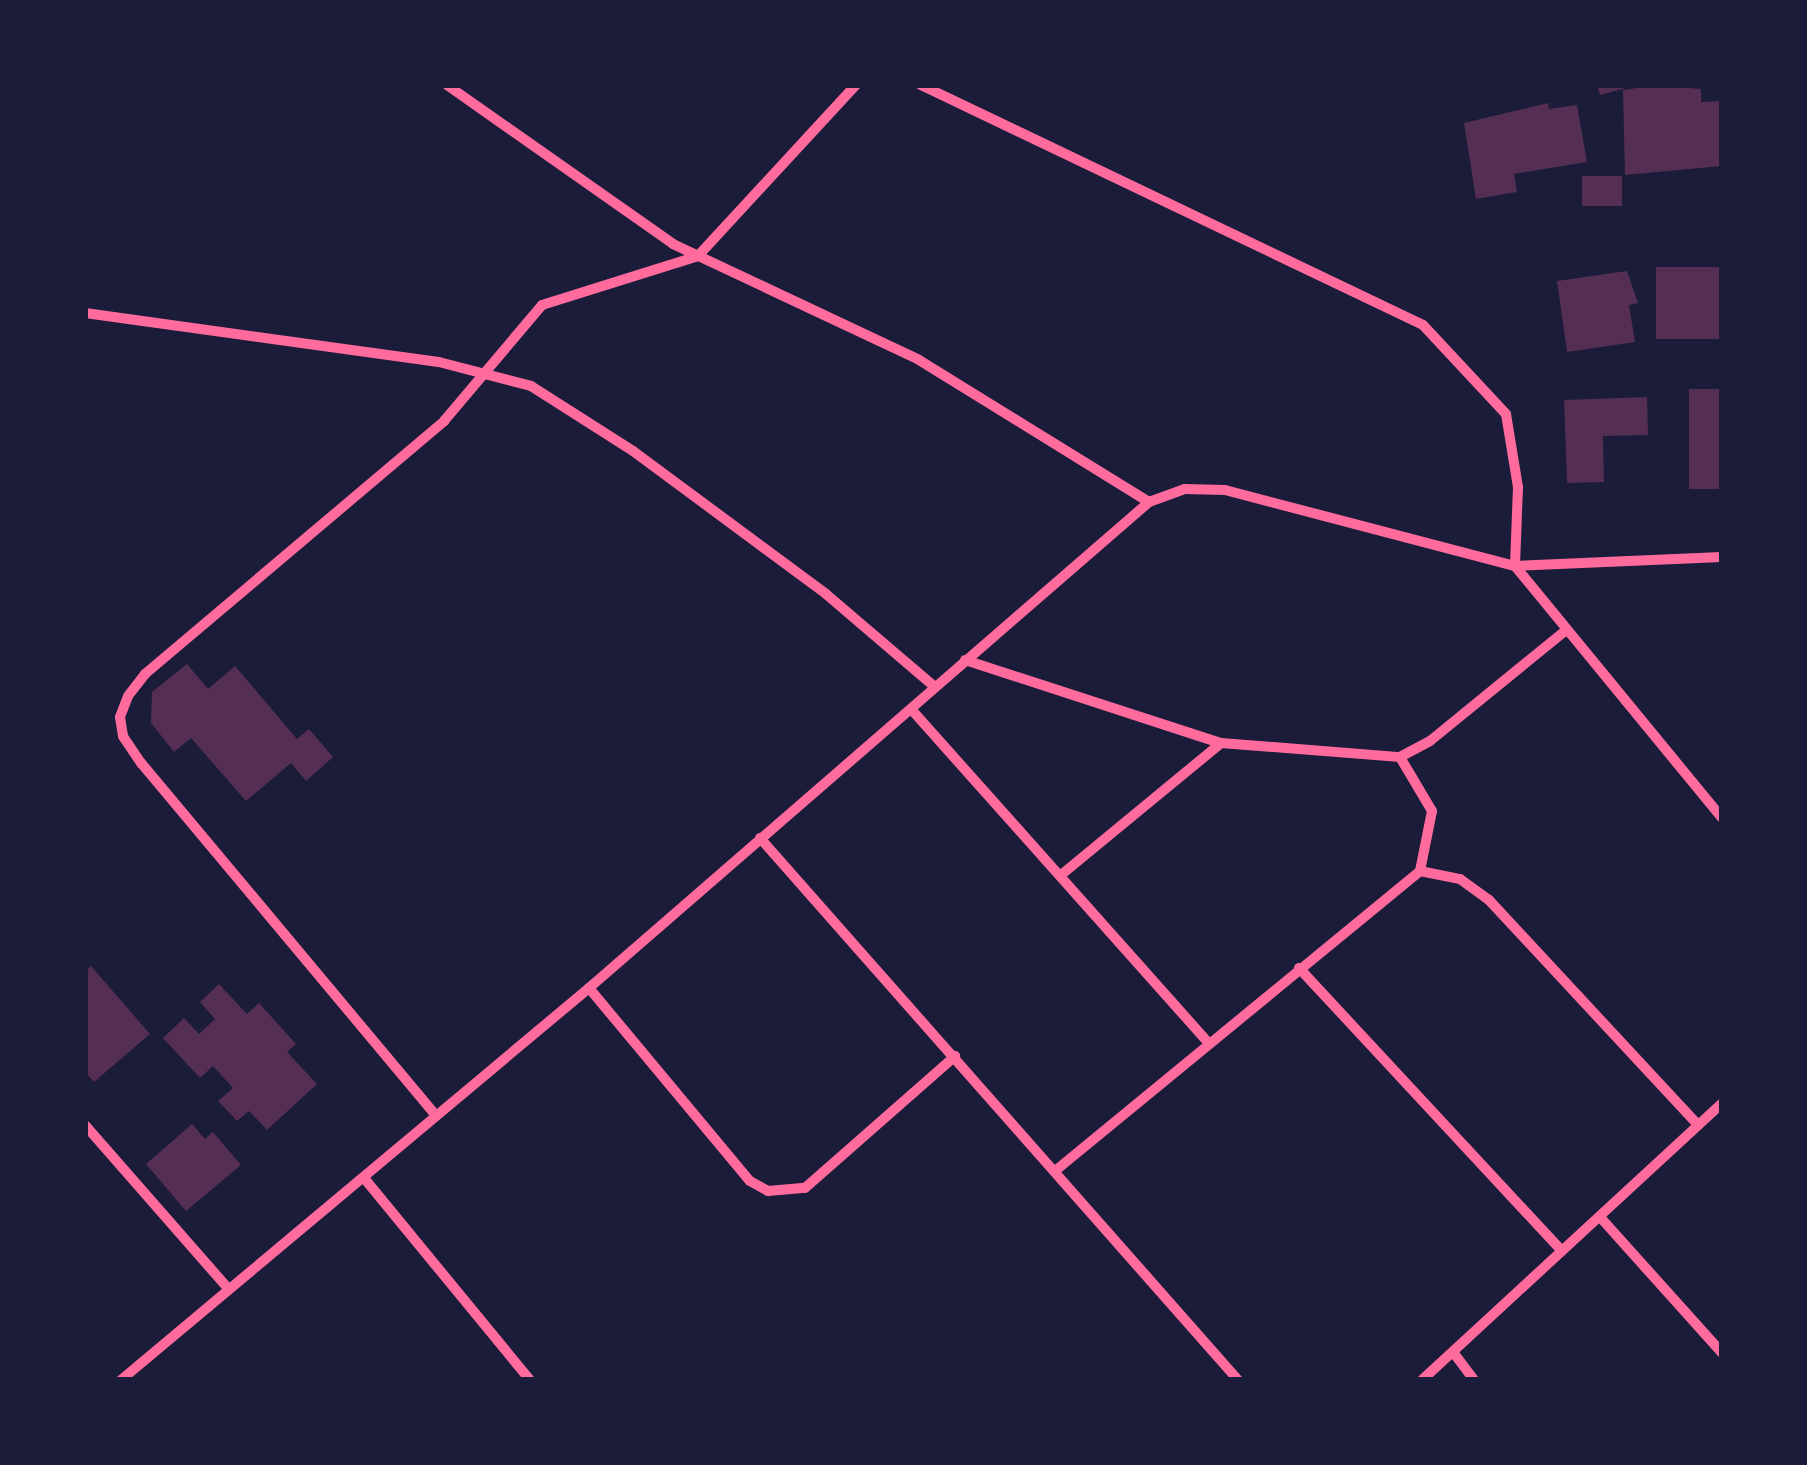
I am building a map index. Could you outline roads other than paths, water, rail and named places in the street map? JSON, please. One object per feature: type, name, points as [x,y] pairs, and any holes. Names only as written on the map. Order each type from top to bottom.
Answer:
[{"type":"street","points":[[447,85],[599,196],[698,256],[919,360],[1149,502]]},
{"type":"street","points":[[432,1112],[141,763],[123,736],[120,717],[145,674],[444,422],[542,304],[698,256],[856,85]]},
{"type":"street","points":[[920,85],[1422,324],[1506,414],[1518,487],[1515,566],[1722,818]]},
{"type":"street","points":[[85,312],[439,362],[531,386],[633,451],[826,594],[935,687]]},
{"type":"street","points":[[121,1380],[227,1287],[364,1178],[432,1112],[589,988],[1149,502],[1185,490],[1225,490],[1515,566],[1722,558]]},
{"type":"street","points":[[965,660],[1221,743],[1400,757],[1430,742],[1565,631]]},
{"type":"street","points":[[911,708],[1208,1042]]},
{"type":"street","points":[[1061,875],[1221,743]]},
{"type":"street","points":[[1056,1171],[1420,870],[1432,810],[1400,757]]},
{"type":"street","points":[[760,838],[1238,1380]]},
{"type":"street","points":[[1420,870],[1460,878],[1488,900],[1698,1125]]},
{"type":"street","points":[[1299,968],[1562,1251]]},
{"type":"street","points":[[589,988],[750,1182],[768,1191],[806,1188],[955,1056]]},
{"type":"street","points":[[1422,1380],[1722,1103]]},
{"type":"street","points":[[85,1125],[227,1287]]},
{"type":"street","points":[[364,1178],[530,1380]]},
{"type":"street","points":[[1600,1217],[1722,1353]]},
{"type":"street","points":[[1453,1352],[1474,1380]]}]
